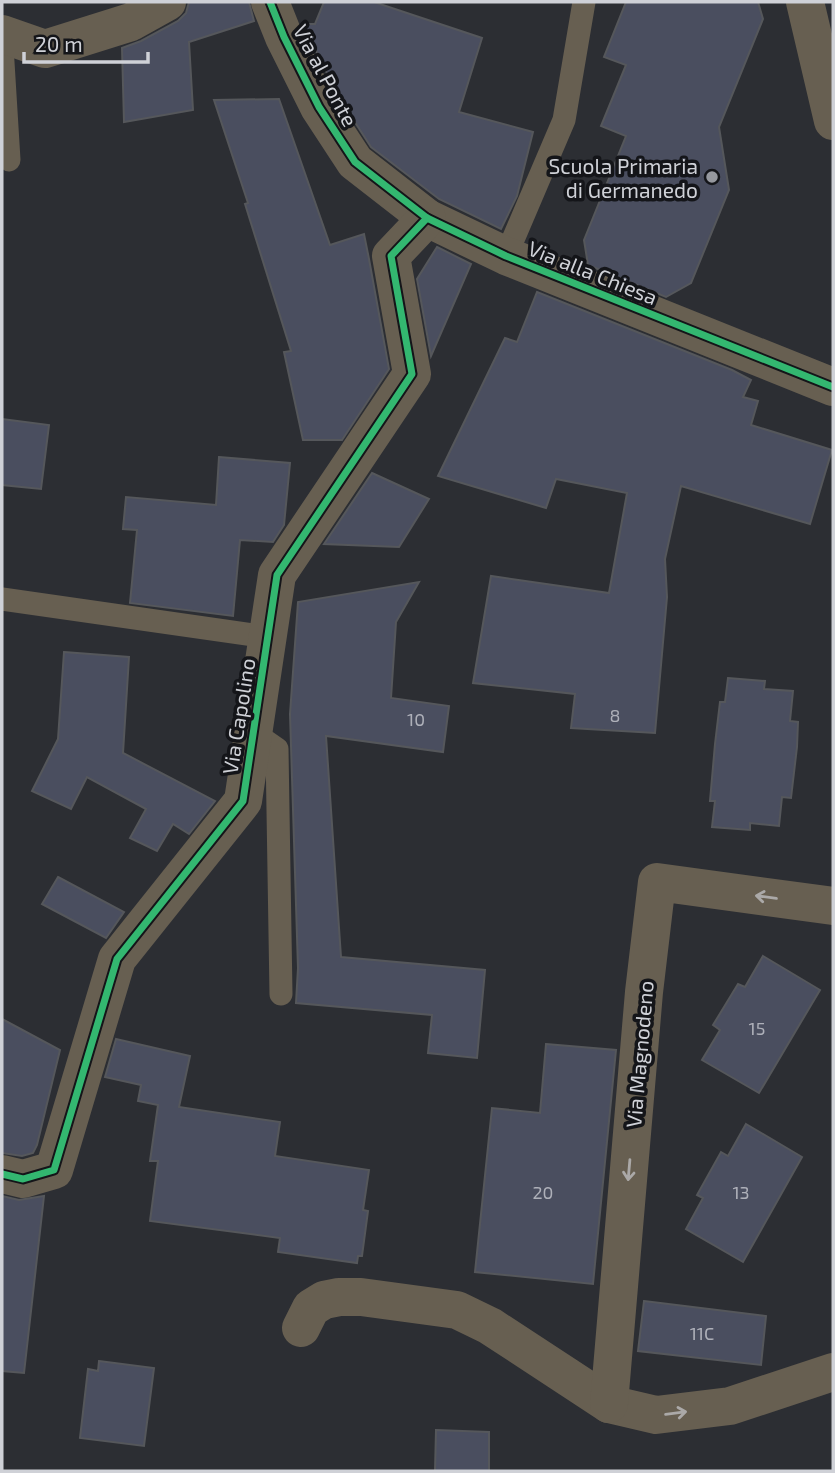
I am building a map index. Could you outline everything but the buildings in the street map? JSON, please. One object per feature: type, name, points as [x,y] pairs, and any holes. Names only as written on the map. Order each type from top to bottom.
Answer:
[{"type":"street","points":[[2,34],[46,49],[131,22],[167,2]]},
{"type":"street","name":"Via al Ponte","points":[[270,2],[284,37],[319,107],[355,162]]},
{"type":"street","points":[[805,2],[833,121]]},
{"type":"street","name":"Via alla Chiesa","points":[[355,162],[427,218],[506,256],[833,387]]},
{"type":"street","name":"Via Capolino","points":[[2,1174],[23,1179],[54,1170],[117,959],[243,801],[277,575],[412,374],[391,256],[427,218]]},
{"type":"street","name":"Via Magnodeno","points":[[609,1404],[644,992],[657,882],[833,906]]},
{"type":"street","points":[[301,1328],[311,1308],[324,1300],[339,1297],[361,1297],[457,1310],[490,1326],[609,1404],[656,1415],[730,1406],[833,1372]]},
{"type":"lane","name":"Via alla Chiesa","points":[[506,256],[564,120],[584,2]]},
{"type":"lane","points":[[2,46],[9,160]]},
{"type":"lane","points":[[2,599],[268,637]]},
{"type":"lane","points":[[254,733],[277,749],[281,994]]},
{"type":"cycle path","points":[[270,2],[284,37],[319,107],[355,162],[427,218],[506,256],[833,387]]},
{"type":"cycle path","points":[[2,1174],[23,1179],[54,1170],[117,959],[243,801],[277,575],[412,374],[391,256],[427,218]]},
{"type":"place","name":"Scuola Primaria di Germanedo","points":[[712,177]]}]
